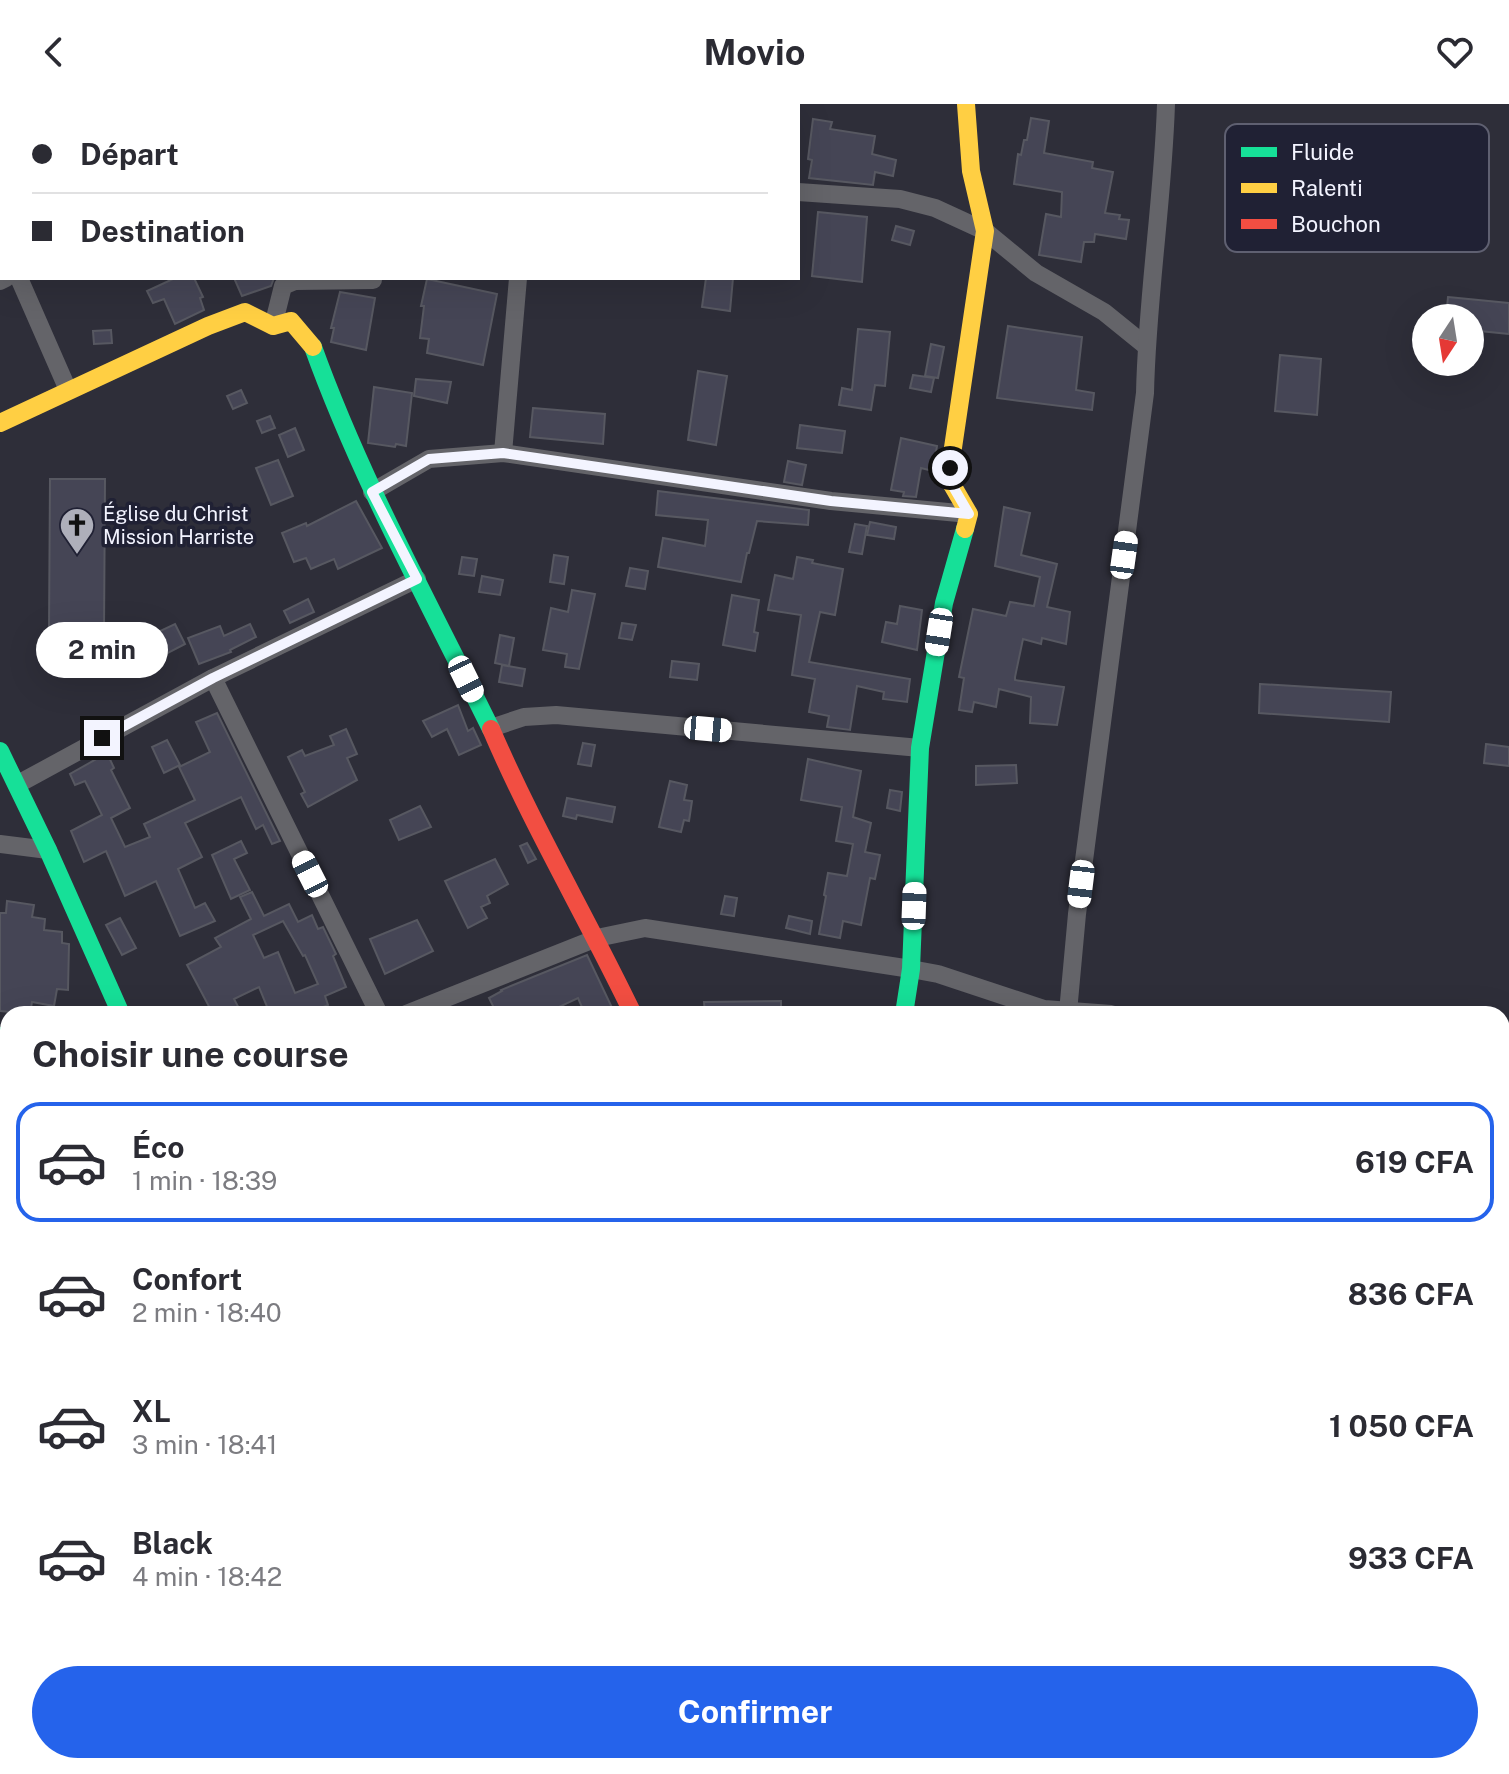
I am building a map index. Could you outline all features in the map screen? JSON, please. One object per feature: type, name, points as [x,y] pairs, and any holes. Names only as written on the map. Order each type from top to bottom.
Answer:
[{"type":"street","points":[[905,1006],[911,969],[920,748],[944,603],[969,514],[951,483],[950,468],[985,231],[971,171],[966,104]]},
{"type":"street","points":[[1069,1006],[1077,914],[1145,393],[1146,346],[1161,205],[1166,104]]},
{"type":"street","points":[[800,192],[900,199],[935,208],[985,231],[1036,273],[1104,312],[1146,346]]},
{"type":"street","points":[[20,280],[68,390]]},
{"type":"street","points":[[273,326],[283,286],[295,281],[373,280]]},
{"type":"street","points":[[503,453],[518,280]]},
{"type":"street","points":[[0,423],[208,326],[245,312],[273,326],[291,321],[313,347],[372,492],[491,728],[520,796],[597,938],[629,1006]]},
{"type":"street","points":[[372,492],[429,459],[503,453],[831,501],[969,514]]},
{"type":"street","points":[[18,784],[213,678],[417,579]]},
{"type":"street","points":[[213,678],[375,1006]]},
{"type":"street","points":[[491,728],[524,717],[556,715],[920,748]]},
{"type":"street","points":[[0,751],[18,784],[117,1006]]},
{"type":"street","points":[[0,844],[48,850]]},
{"type":"street","points":[[426,1006],[597,938],[645,928],[938,974],[1029,1006]]},
{"type":"building","points":[[1031,118],[1049,121],[1044,153],[1093,162],[1092,168],[1113,172],[1105,213],[1129,220],[1126,239],[1095,234],[1094,242],[1084,242],[1081,262],[1039,255],[1046,214],[1061,217],[1062,192],[1014,184],[1018,154],[1021,155],[1024,140],[1027,140]]},
{"type":"building","points":[[813,119],[832,122],[830,129],[875,136],[872,154],[896,160],[893,176],[875,172],[873,185],[809,178]]},
{"type":"building","points":[[818,212],[867,217],[862,282],[812,276]]},
{"type":"building","points":[[896,226],[914,231],[910,245],[892,240]]},
{"type":"building","points":[[171,280],[195,280],[203,297],[200,298],[204,310],[175,324],[164,299],[153,303],[147,291]]},
{"type":"building","points":[[235,280],[273,280],[271,286],[242,296]]},
{"type":"building","points":[[427,280],[497,294],[483,365],[427,353],[429,339],[420,338],[424,306],[421,306]]},
{"type":"building","points":[[706,280],[733,280],[730,311],[702,307]]},
{"type":"building","points":[[340,292],[375,298],[366,350],[331,342],[334,328],[331,328]]},
{"type":"building","points":[[1448,297],[1509,303],[1509,334],[1484,331],[1484,304],[1447,304]]},
{"type":"building","points":[[1008,326],[1082,337],[1076,390],[1094,393],[1092,410],[997,398]]},
{"type":"building","points":[[858,329],[890,332],[885,386],[875,385],[871,410],[839,405],[842,388],[852,390]]},
{"type":"building","points":[[111,330],[112,343],[94,344],[93,331]]},
{"type":"building","points":[[931,344],[944,347],[938,378],[925,376]]},
{"type":"building","points":[[1280,355],[1321,359],[1317,415],[1275,411]]},
{"type":"building","points":[[698,371],[727,376],[716,445],[688,440]]},
{"type":"building","points":[[913,375],[934,378],[931,392],[910,388]]},
{"type":"building","points":[[416,379],[451,382],[447,403],[414,396]]},
{"type":"building","points":[[374,387],[412,393],[406,446],[368,443]]},
{"type":"building","points":[[241,390],[247,403],[233,409],[227,396]]},
{"type":"building","points":[[533,408],[605,414],[603,444],[530,437]]},
{"type":"building","points":[[270,416],[275,428],[262,433],[257,421]]},
{"type":"building","points":[[800,425],[845,431],[842,453],[797,448]]},
{"type":"building","points":[[295,428],[304,450],[288,457],[279,435]]},
{"type":"building","points":[[901,438],[937,446],[933,471],[921,468],[916,497],[903,496],[904,492],[891,490]]},
{"type":"building","points":[[278,460],[293,496],[271,505],[256,468]]},
{"type":"building","points":[[788,461],[806,465],[802,485],[784,482]]},
{"type":"building","name":"Église du Christ Mission Harriste","points":[[50,479],[105,479],[104,632],[49,632]]},
{"type":"building","points":[[658,491],[809,510],[808,525],[757,521],[741,582],[658,567],[663,538],[705,546],[708,520],[656,515]]},
{"type":"building","points":[[356,501],[382,548],[338,569],[334,559],[311,569],[306,558],[294,562],[282,533],[306,523],[307,526]]},
{"type":"building","points":[[1004,507],[1030,513],[1021,555],[1057,564],[1047,607],[1070,612],[1066,644],[1042,638],[1041,644],[1023,639],[1015,677],[1015,680],[1064,687],[1057,725],[1030,723],[1031,697],[999,689],[996,707],[974,702],[972,712],[959,710],[964,678],[959,677],[973,609],[1006,616],[1010,602],[1034,606],[1040,577],[995,566]]},
{"type":"building","points":[[870,522],[896,527],[894,539],[867,535]]},
{"type":"building","points":[[855,524],[867,526],[862,554],[849,552]]},
{"type":"building","points":[[554,555],[568,557],[564,584],[550,582]]},
{"type":"building","points":[[462,557],[477,559],[474,576],[459,574]]},
{"type":"building","points":[[797,557],[843,569],[835,615],[820,612],[809,662],[910,679],[907,702],[883,699],[884,692],[857,686],[850,730],[827,727],[829,716],[809,712],[815,679],[792,675],[801,615],[768,610],[775,575],[793,579]]},
{"type":"building","points":[[630,568],[648,571],[645,589],[626,586]]},
{"type":"building","points":[[482,576],[503,580],[500,595],[479,592]]},
{"type":"building","points":[[572,590],[595,594],[579,669],[565,667],[567,654],[543,650],[551,608],[568,612]]},
{"type":"building","points":[[732,595],[759,600],[754,632],[758,633],[755,651],[723,645]]},
{"type":"building","points":[[308,599],[314,612],[290,623],[284,611]]},
{"type":"building","points":[[900,606],[922,610],[917,650],[882,642],[886,622],[897,624]]},
{"type":"building","points":[[622,623],[636,625],[632,640],[619,638]]},
{"type":"building","points":[[175,624],[185,644],[166,654],[156,633]]},
{"type":"building","points":[[250,624],[256,637],[231,652],[199,664],[188,638],[220,626],[224,636]]},
{"type":"building","points":[[500,635],[514,638],[509,666],[495,663]]},
{"type":"building","points":[[672,661],[699,664],[697,680],[670,677]]},
{"type":"building","points":[[502,665],[525,669],[522,686],[499,682]]},
{"type":"building","points":[[1260,684],[1391,692],[1389,722],[1259,713]]},
{"type":"building","points":[[458,705],[468,731],[473,728],[481,745],[459,755],[447,729],[432,737],[423,721]]},
{"type":"building","points":[[217,713],[280,841],[272,844],[263,825],[256,829],[241,797],[185,823],[202,857],[178,869],[195,908],[205,903],[215,921],[180,936],[156,881],[125,896],[106,851],[84,862],[71,831],[102,815],[85,781],[75,785],[70,774],[107,753],[114,768],[111,770],[130,808],[111,818],[125,847],[150,837],[144,824],[195,800],[179,767],[210,752],[196,722]]},
{"type":"building","points":[[346,729],[357,754],[347,758],[357,780],[308,807],[301,794],[305,792],[288,757],[302,750],[305,756],[334,745],[330,736]]},
{"type":"building","points":[[167,740],[180,765],[164,773],[152,747]]},
{"type":"building","points":[[583,743],[595,745],[591,766],[578,764]]},
{"type":"building","points":[[1486,744],[1509,747],[1509,766],[1484,763]]},
{"type":"building","points":[[808,759],[861,771],[853,817],[871,823],[865,852],[880,855],[875,879],[870,878],[861,925],[843,921],[840,938],[819,934],[824,895],[828,873],[847,876],[853,844],[836,841],[842,807],[801,800]]},
{"type":"building","points":[[1016,765],[1017,783],[976,785],[976,766]]},
{"type":"building","points":[[670,781],[687,785],[684,800],[692,801],[689,821],[684,820],[681,832],[659,827]]},
{"type":"building","points":[[890,790],[902,792],[900,811],[887,808]]},
{"type":"building","points":[[567,798],[615,807],[612,822],[577,815],[576,819],[563,816]]},
{"type":"building","points":[[420,806],[431,827],[399,840],[390,820]]},
{"type":"building","points":[[241,841],[247,853],[234,859],[250,890],[231,899],[212,855]]},
{"type":"building","points":[[527,843],[536,859],[528,863],[520,846]]},
{"type":"building","points":[[495,859],[508,884],[487,896],[490,903],[481,907],[487,918],[468,928],[445,881]]},
{"type":"building","points":[[252,892],[264,916],[289,904],[298,922],[312,915],[318,929],[323,927],[336,954],[333,956],[346,987],[325,996],[326,1006],[267,1006],[259,987],[234,999],[238,1006],[209,1006],[187,965],[221,947],[215,938],[251,919],[240,897]],"holes":[[[283,921],[305,955],[318,984],[295,993],[278,952],[264,958],[253,935]]]},
{"type":"building","points":[[725,896],[737,898],[734,916],[721,914]]},
{"type":"building","points":[[7,901],[34,905],[32,917],[45,919],[44,930],[62,932],[62,943],[69,944],[68,990],[57,989],[54,1006],[32,1002],[31,1006],[0,1006],[0,913],[6,913]]},
{"type":"building","points":[[789,916],[812,921],[810,934],[786,928]]},
{"type":"building","points":[[120,918],[136,948],[122,955],[106,925]]},
{"type":"building","points":[[417,920],[433,951],[385,974],[370,939]]},
{"type":"building","points":[[587,955],[611,1006],[582,1006],[578,998],[561,1006],[493,1006],[489,998],[501,990]]},
{"type":"building","points":[[781,1001],[781,1006],[704,1006],[704,1002]]},
{"type":"traffic: fast","points":[[313,347],[374,493],[491,729]]},
{"type":"traffic: fast","points":[[905,1006],[911,969],[920,748],[944,603],[965,529]]},
{"type":"traffic: fast","points":[[0,751],[117,1006]]},
{"type":"traffic: slow","points":[[965,529],[969,514],[951,483],[950,468],[985,231],[971,171],[966,104]]},
{"type":"traffic: slow","points":[[0,423],[208,326],[245,312],[273,326],[291,321],[313,347]]},
{"type":"traffic: jam","points":[[491,729],[524,801],[629,1006]]},
{"type":"place","name":"Église du Christ Mission Harriste","points":[[77,556]]},
{"type":"route","points":[[102,738],[213,678],[417,579],[372,492],[429,459],[503,453],[831,501],[969,514],[951,483],[950,468]]}]
